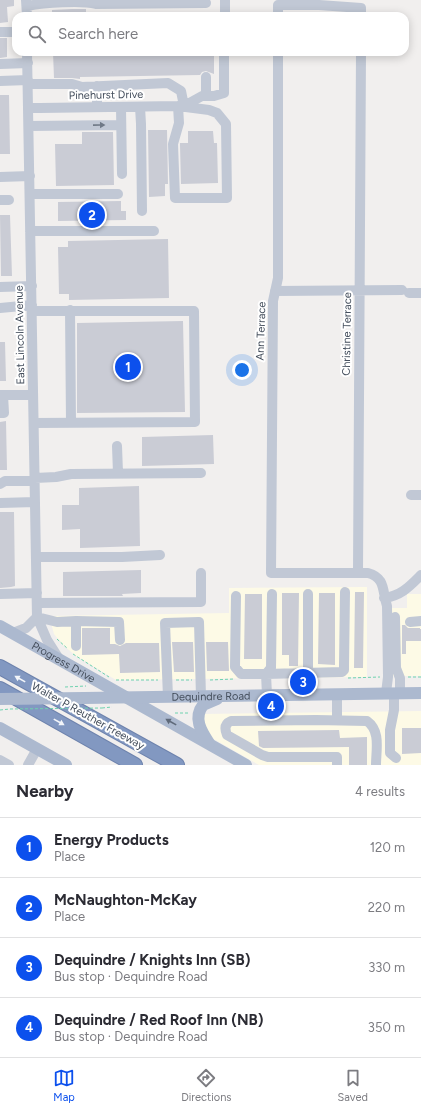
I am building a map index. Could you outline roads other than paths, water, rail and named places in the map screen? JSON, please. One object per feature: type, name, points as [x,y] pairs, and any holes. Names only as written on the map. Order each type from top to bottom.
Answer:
[{"type":"highway","name":"Walter P Reuther Freeway","points":[[0,667],[177,765]]},
{"type":"highway","name":"Walter P Reuther Freeway","points":[[0,689],[135,765]]},
{"type":"main road","name":"Progress Drive","points":[[0,626],[211,745],[240,764]]},
{"type":"main road","name":"Dequindre Road","points":[[0,699],[421,693]]},
{"type":"main road","points":[[211,745],[200,727],[198,718],[199,712],[206,702],[224,696]]},
{"type":"main road","points":[[0,728],[66,765]]},
{"type":"street","points":[[225,12],[226,0]]},
{"type":"street","points":[[27,7],[54,2],[76,1],[91,1],[96,4],[206,3]]},
{"type":"street","points":[[278,12],[278,5],[319,5],[361,8],[361,12]]},
{"type":"street","points":[[0,32],[12,32]]},
{"type":"street","name":"East Lincoln Avenue","points":[[27,56],[37,617],[47,640],[59,659]]},
{"type":"street","points":[[0,81],[72,84],[82,87],[168,83],[181,90],[181,106],[202,96],[214,96],[224,93],[224,56]]},
{"type":"street","name":"Ann Terrace","points":[[278,56],[278,278],[273,301],[272,347],[272,573],[358,572]]},
{"type":"street","name":"Christine Terrace","points":[[358,572],[359,291],[361,273],[361,56]]},
{"type":"street","points":[[0,64],[28,63]]},
{"type":"street","points":[[206,77],[206,96]]},
{"type":"street","points":[[97,86],[97,107]]},
{"type":"street","name":"Pinehurst Drive","points":[[28,108],[181,106],[209,110],[217,113],[226,124],[227,198],[174,198],[173,144],[179,123],[181,106]]},
{"type":"street","points":[[77,107],[77,125]]},
{"type":"street","points":[[121,107],[122,174]]},
{"type":"street","points":[[140,107],[142,211]]},
{"type":"street","points":[[29,126],[121,125]]},
{"type":"street","points":[[0,177],[30,176]]},
{"type":"street","points":[[30,194],[118,194]]},
{"type":"street","points":[[30,231],[154,231]]},
{"type":"street","points":[[0,287],[32,286]]},
{"type":"street","points":[[275,291],[421,293]]},
{"type":"street","points":[[0,308],[194,311],[195,422],[34,423]]},
{"type":"street","points":[[70,310],[71,423]]},
{"type":"street","points":[[0,413],[4,413],[2,395],[33,395]]},
{"type":"street","points":[[117,446],[118,474]]},
{"type":"street","points":[[0,484],[5,481],[56,477],[71,474],[201,473]]},
{"type":"street","points":[[0,502],[35,502]]},
{"type":"street","points":[[36,557],[122,557],[160,555]]},
{"type":"street","points":[[358,572],[377,576],[382,583],[384,598],[387,606],[388,677],[393,693],[394,710],[390,730],[390,753],[396,758]]},
{"type":"street","points":[[37,603],[201,602],[201,573]]},
{"type":"street","points":[[384,598],[394,596],[409,588],[421,575]]},
{"type":"street","points":[[236,596],[234,667],[241,674],[338,673],[344,670],[345,592]]},
{"type":"street","points":[[0,594],[36,593]]},
{"type":"street","points":[[267,695],[266,674],[271,668],[272,594]]},
{"type":"street","points":[[308,594],[308,674]]},
{"type":"street","points":[[13,633],[30,626],[37,617],[57,622],[119,622],[120,640]]},
{"type":"street","points":[[393,693],[400,678],[396,668],[395,617]]},
{"type":"street","points":[[72,650],[76,621]]},
{"type":"street","points":[[410,622],[421,621]]},
{"type":"street","points":[[168,696],[165,623],[199,622],[201,697]]},
{"type":"street","points":[[337,694],[337,720]]},
{"type":"street","points":[[337,765],[337,757],[268,757],[227,736],[226,727],[228,722],[231,721],[367,721],[372,724],[377,738],[376,765]]},
{"type":"street","points":[[28,765],[37,749]]},
{"type":"street","points":[[0,760],[9,765]]},
{"type":"place","name":"McNaughton-McKay","points":[[92,215]]},
{"type":"place","name":"Energy Products","points":[[128,367]]},
{"type":"place","name":"Dequindre / Knights Inn (SB)","points":[[303,682]]},
{"type":"place","name":"Dequindre / Red Roof Inn (NB)","points":[[271,706]]}]
